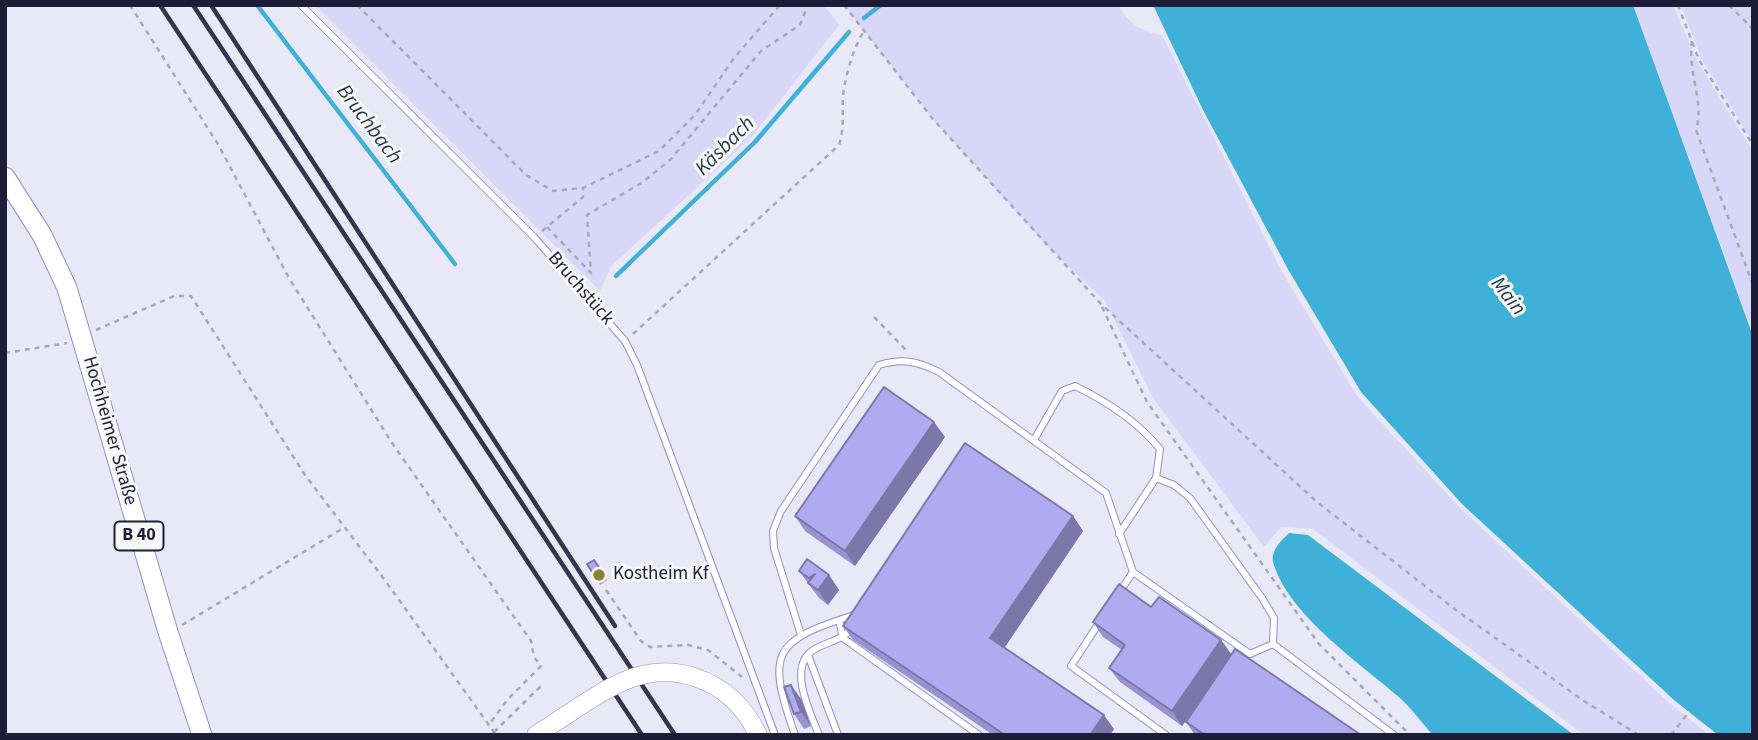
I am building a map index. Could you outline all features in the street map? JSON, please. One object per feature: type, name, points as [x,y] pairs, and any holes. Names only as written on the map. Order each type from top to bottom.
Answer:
[{"type":"main road","name":"Hochheimer Straße","points":[[5,177],[42,235],[66,288],[83,338],[156,593],[202,735]]},
{"type":"street","points":[[536,735],[619,682],[635,676],[669,672],[694,677],[731,698],[743,710],[758,735]]},
{"type":"lane","name":"Bruchstück","points":[[301,5],[534,237],[625,341],[637,365],[755,682]]},
{"type":"lane","points":[[801,635],[774,548],[773,531],[879,365],[897,360],[918,362],[939,372],[1106,492],[1133,572],[1250,654],[1273,644]]},
{"type":"lane","points":[[1034,440],[1062,391],[1075,386],[1094,396],[1147,434],[1160,449],[1156,478],[1119,534]]},
{"type":"lane","points":[[1156,478],[1174,485],[1190,498],[1262,598],[1274,618],[1273,644]]},
{"type":"lane","points":[[1112,604],[1133,572]]},
{"type":"lane","points":[[795,735],[778,672],[781,652],[801,635],[865,611],[843,638],[813,650],[801,670],[807,703],[819,735]]},
{"type":"lane","points":[[1105,614],[1071,666],[1167,735]]},
{"type":"lane","points":[[839,620],[843,638],[979,735]]},
{"type":"lane","points":[[1273,644],[1394,735]]},
{"type":"lane","points":[[808,655],[838,735]]},
{"type":"lane","points":[[755,682],[775,735]]},
{"type":"path","points":[[130,5],[219,146],[289,278],[392,443],[531,641],[534,657],[541,666],[508,699],[488,726]]},
{"type":"path","points":[[357,5],[526,175],[553,191],[583,188],[659,151],[695,115],[734,58],[780,5]]},
{"type":"path","points":[[547,227],[591,273],[587,215],[643,182],[671,159],[761,51],[800,25],[808,5]]},
{"type":"path","points":[[844,5],[932,118],[1101,304],[1318,502],[1467,618],[1584,701],[1639,735]]},
{"type":"path","points":[[1678,5],[1699,60],[1753,145]]},
{"type":"path","points":[[1730,5],[1753,29]]},
{"type":"path","points":[[625,341],[839,145],[845,118],[845,84],[854,48],[865,32]]},
{"type":"path","points":[[1692,41],[1690,71],[1701,115],[1696,130],[1753,285]]},
{"type":"path","points":[[534,237],[583,197],[583,188]]},
{"type":"path","points":[[5,353],[83,338],[174,296],[191,296],[290,453],[492,733],[543,684]]},
{"type":"path","points":[[1101,304],[1147,402],[1320,643],[1410,735]]},
{"type":"path","points":[[874,317],[918,362]]},
{"type":"path","points":[[177,628],[345,527]]},
{"type":"path","points":[[606,590],[641,641],[650,647],[688,645],[708,650],[735,673],[755,682]]},
{"type":"path","points":[[1671,735],[1689,712]]},
{"type":"shaded area","points":[[315,5],[824,5],[839,25],[750,139],[611,266],[600,291]]},
{"type":"shaded area","points":[[844,5],[1119,5],[1136,26],[1162,35],[1282,272],[1357,396],[1459,507],[1667,701],[1709,735],[1584,735],[1313,529],[1281,527],[1264,547],[1153,398],[1105,301],[1050,249],[932,118]]},
{"type":"shaded area","points":[[1633,5],[1673,5],[1698,63],[1753,152],[1753,333]]},
{"type":"shaded area","points":[[1681,5],[1753,5],[1753,142],[1701,58]]},
{"type":"water","name":"Main","points":[[1153,5],[1633,5],[1753,336],[1753,735],[1718,735],[1674,700],[1462,504],[1361,392],[1289,271],[1203,110]]},
{"type":"water","points":[[1289,533],[1308,535],[1574,735],[1433,735],[1400,698],[1328,638],[1295,603],[1282,584],[1273,560],[1276,548]]},
{"type":"building","points":[[884,387],[934,422],[845,551],[795,516]]},
{"type":"building","points":[[965,443],[1073,516],[990,638],[1104,715],[1090,735],[1005,735],[843,626]]},
{"type":"building","points":[[807,559],[829,575],[818,590],[808,583],[815,574],[809,578],[799,571]]},
{"type":"building","name":"Kostheim Kf","points":[[594,560],[604,575],[597,580],[587,564]]},
{"type":"building","points":[[1119,584],[1151,607],[1159,597],[1221,640],[1172,711],[1109,668],[1125,645],[1093,622]]},
{"type":"building","points":[[1235,649],[1361,735],[1205,735],[1186,722]]},
{"type":"building","points":[[791,685],[801,712],[794,714],[784,687]]},
{"type":"waterway","name":"Bruchbach","points":[[257,5],[455,264]]},
{"type":"waterway","name":"Käsbach","points":[[864,18],[881,5]]},
{"type":"waterway","name":"Käsbach","points":[[616,276],[755,142],[849,32]]},
{"type":"railway","points":[[160,5],[642,735]]},
{"type":"railway","points":[[193,5],[675,735]]},
{"type":"railway","points":[[211,5],[615,626]]},
{"type":"place","name":"Kostheim Kf","points":[[599,575]]}]
